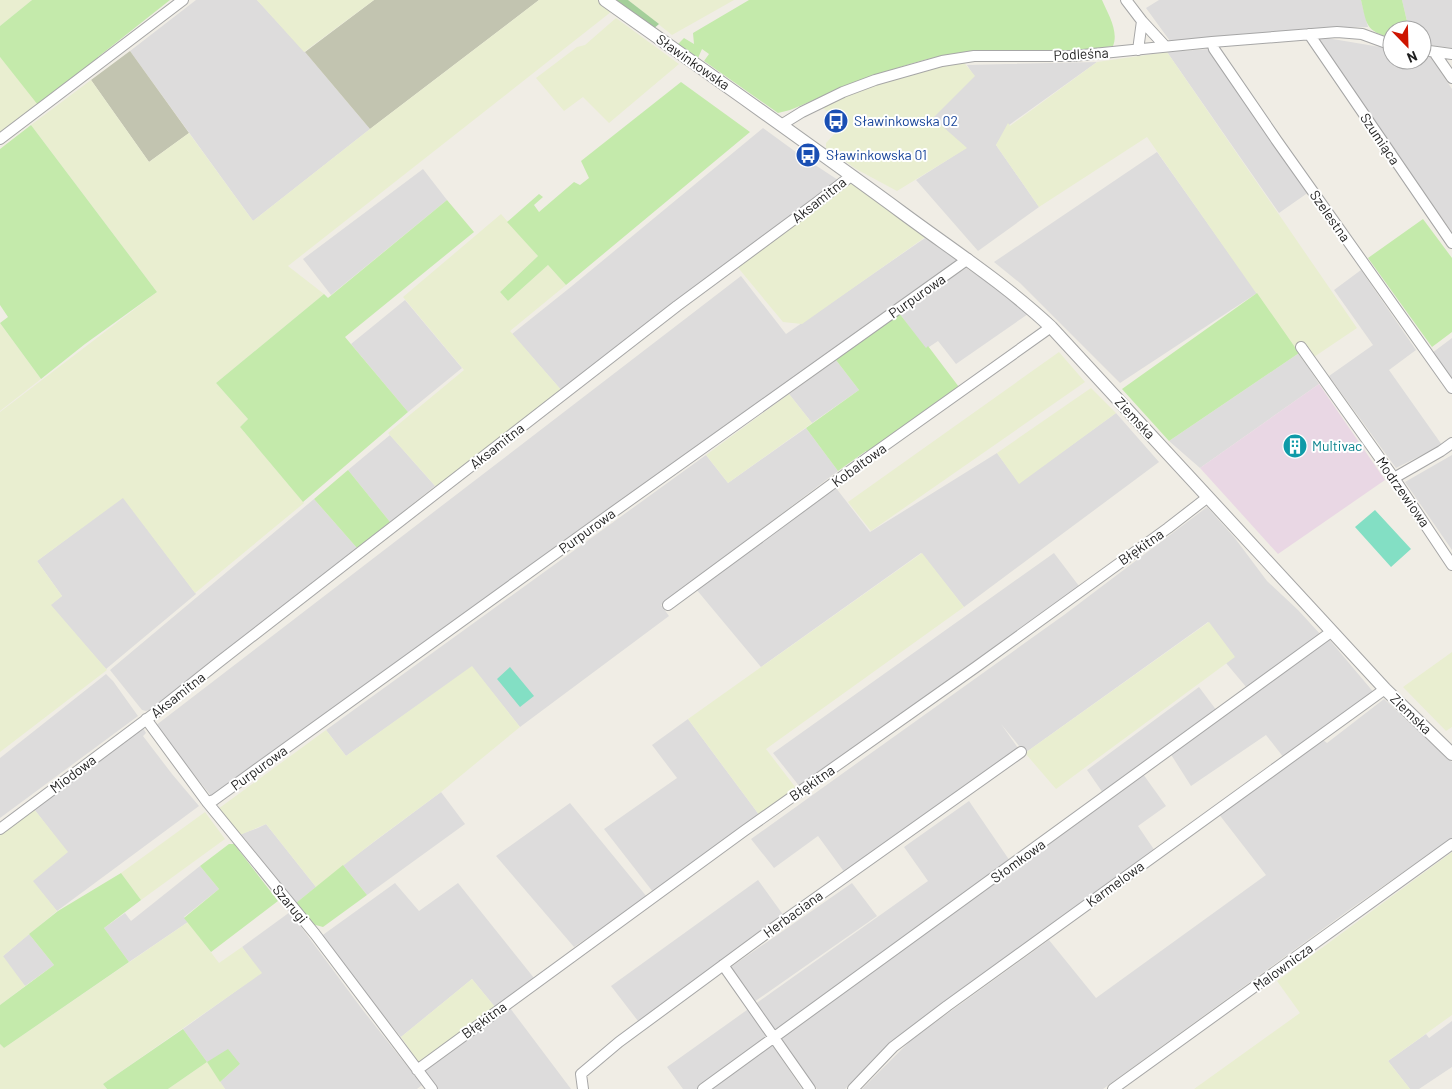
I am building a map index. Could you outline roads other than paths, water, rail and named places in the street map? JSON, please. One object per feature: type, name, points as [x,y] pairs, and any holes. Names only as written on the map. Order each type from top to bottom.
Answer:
[{"type":"street","points":[[0,138],[183,0]]},
{"type":"street","name":"Sławinkowska","points":[[605,0],[781,125]]},
{"type":"street","points":[[1126,0],[1165,46]]},
{"type":"street","points":[[1138,50],[1142,21]]},
{"type":"street","name":"Podleśna","points":[[781,125],[843,92],[884,77],[942,61],[974,56],[1073,56],[1165,46],[1337,32],[1362,34],[1382,41]]},
{"type":"street","name":"Szumiąca","points":[[1309,34],[1452,243]]},
{"type":"street","name":"Szelestna","points":[[1212,42],[1214,49],[1277,141],[1452,388]]},
{"type":"street","points":[[1434,52],[1452,54]]},
{"type":"street","points":[[1434,52],[1452,78]]},
{"type":"street","name":"Ziemska","points":[[781,125],[1029,306],[1051,327],[1385,689],[1452,754]]},
{"type":"street","name":"Aksamitna","points":[[146,720],[677,306],[851,176]]},
{"type":"street","name":"Purpurowa","points":[[207,802],[214,800],[580,535],[968,260]]},
{"type":"street","name":"Kobaltowa","points":[[668,605],[870,456],[1051,327]]},
{"type":"street","name":"Modrzewiowa","points":[[1302,347],[1394,478],[1452,565]]},
{"type":"street","points":[[1394,478],[1452,443]]},
{"type":"street","name":"Błękitna","points":[[417,1070],[744,831],[976,667],[1208,497]]},
{"type":"street","name":"Słomkowa","points":[[703,1089],[1332,632]]},
{"type":"street","name":"Karmelowa","points":[[853,1089],[893,1047],[947,1006],[1385,689]]},
{"type":"street","name":"Szarugi","points":[[146,720],[207,802],[315,934],[432,1089]]},
{"type":"street","name":"Miodowa","points":[[0,829],[146,720]]},
{"type":"street","name":"Herbaciana","points":[[583,1089],[581,1074],[620,1042],[723,965],[1021,752]]},
{"type":"street","name":"Malownicza","points":[[1113,1089],[1452,844]]},
{"type":"street","points":[[723,965],[810,1089]]},
{"type":"place","name":"Sławinkowska 02","points":[[836,121]]},
{"type":"place","name":"Sławinkowska 01","points":[[808,155]]},
{"type":"place","name":"Multivac","points":[[1295,446]]}]
